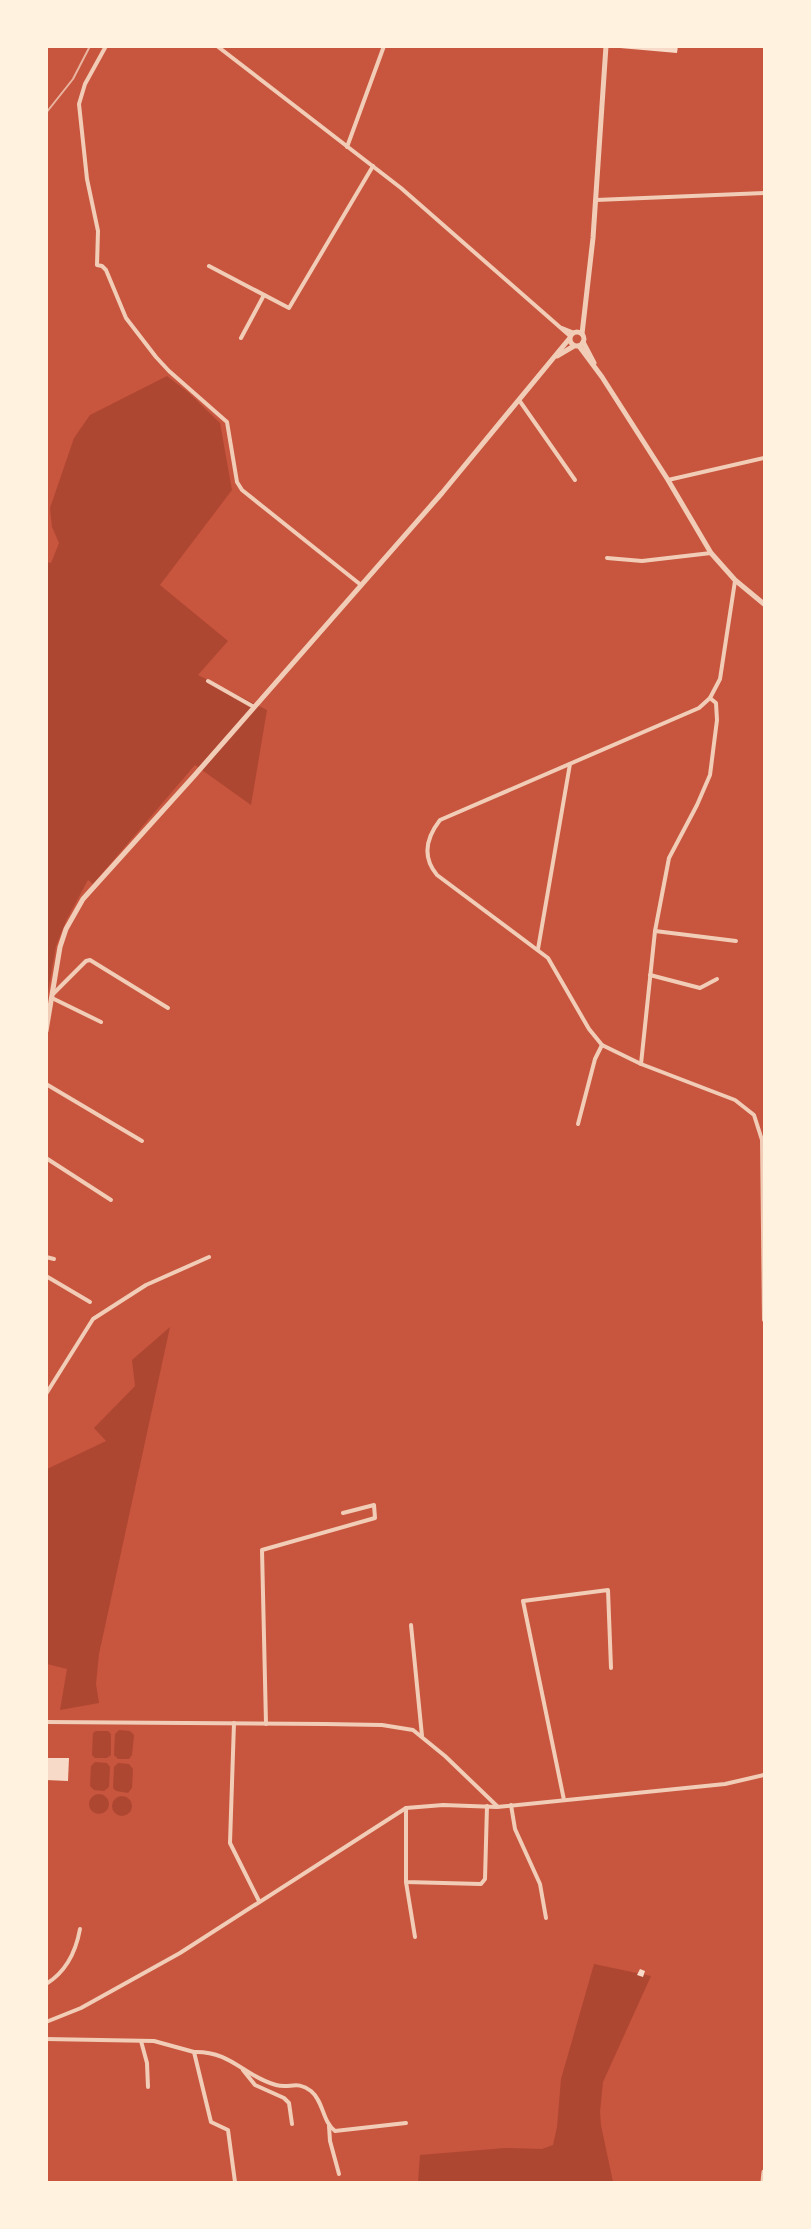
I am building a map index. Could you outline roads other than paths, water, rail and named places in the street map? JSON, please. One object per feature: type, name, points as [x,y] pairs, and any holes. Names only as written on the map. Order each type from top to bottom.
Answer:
[{"type":"street","points":[[106,46],[85,84],[79,105],[87,178],[98,231],[97,265],[106,270],[126,318],[156,357],[228,422],[237,482],[242,490],[361,585]]},
{"type":"street","points":[[217,46],[401,188],[557,326],[571,335],[602,377],[668,480],[711,553],[735,580],[765,604]]},
{"type":"street","points":[[348,147],[384,46]]},
{"type":"street","points":[[553,358],[579,344],[582,334],[593,238],[606,46]]},
{"type":"street","points":[[209,266],[289,308],[373,166]]},
{"type":"street","points":[[595,200],[765,193]]},
{"type":"street","points":[[241,338],[264,295]]},
{"type":"street","points":[[46,1031],[60,947],[66,929],[83,899],[361,585],[519,400],[571,335],[584,305]]},
{"type":"street","points":[[571,335],[582,334]]},
{"type":"street","points":[[519,400],[575,480]]},
{"type":"street","points":[[668,480],[765,458]]},
{"type":"street","points":[[607,558],[642,561],[711,553]]},
{"type":"street","points":[[735,580],[720,679],[710,698],[699,708],[440,820],[431,831],[427,849],[428,865],[437,875],[548,958],[602,1045],[641,1064],[735,1100],[754,1115],[762,1140],[765,1320]]},
{"type":"street","points":[[208,681],[254,707]]},
{"type":"street","points":[[641,1064],[655,931],[669,858],[697,806],[710,775],[717,720],[716,702],[710,698]]},
{"type":"street","points":[[538,949],[571,763]]},
{"type":"street","points":[[655,931],[736,941]]},
{"type":"street","points":[[52,996],[86,961],[90,960],[168,1008]]},
{"type":"street","points":[[650,975],[700,988],[717,979]]},
{"type":"street","points":[[52,996],[101,1022]]},
{"type":"street","points":[[578,1124],[595,1059],[602,1045]]},
{"type":"street","points":[[46,1084],[141,1141]]},
{"type":"street","points":[[46,1158],[111,1200]]},
{"type":"street","points":[[46,1257],[54,1258]]},
{"type":"street","points":[[46,1394],[93,1319],[146,1285],[209,1257]]},
{"type":"street","points":[[46,1276],[90,1302]]},
{"type":"street","points":[[266,1724],[262,1550],[375,1518],[374,1505],[343,1513]]},
{"type":"street","points":[[564,1800],[523,1601],[608,1590],[611,1668]]},
{"type":"street","points":[[411,1625],[422,1737]]},
{"type":"street","points":[[46,1722],[382,1725],[413,1730],[445,1756],[497,1807]]},
{"type":"street","points":[[234,1723],[230,1843],[259,1901]]},
{"type":"street","points":[[755,1777],[765,1770]]},
{"type":"street","points":[[46,2022],[81,2008],[180,1953],[406,1808],[443,1805],[497,1807],[725,1784],[765,1775]]},
{"type":"street","points":[[511,1805],[515,1829],[540,1884],[546,1918]]},
{"type":"street","points":[[406,1882],[481,1884],[484,1882],[487,1806]]},
{"type":"street","points":[[406,1808],[406,1882],[415,1937]]},
{"type":"street","points":[[46,1984],[62,1971],[68,1962],[77,1945],[80,1929]]},
{"type":"street","points":[[46,2038],[154,2041],[194,2052],[210,2052],[224,2056],[274,2085],[298,2084],[311,2091],[320,2100],[329,2126],[330,2141],[339,2174]]},
{"type":"street","points":[[141,2041],[147,2063],[147,2087]]},
{"type":"street","points":[[194,2052],[211,2122],[228,2130],[235,2182]]},
{"type":"street","points":[[241,2067],[255,2085],[284,2098],[289,2103],[292,2124]]},
{"type":"street","points":[[329,2126],[339,2132],[406,2123]]},
{"type":"street","points":[[763,2182],[765,2172]]},
{"type":"railway","points":[[46,113],[73,79],[90,46]]}]
